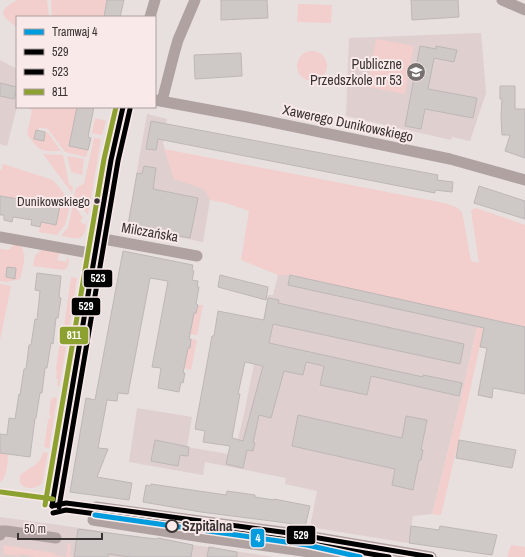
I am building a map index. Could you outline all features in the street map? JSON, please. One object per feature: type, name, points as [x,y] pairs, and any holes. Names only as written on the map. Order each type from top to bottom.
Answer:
[{"type":"street","points":[[150,16],[155,0]]},
{"type":"street","name":"Xawerego Dunikowskiego","points":[[195,0],[178,40],[170,70],[159,101],[247,117],[450,159],[525,180]]},
{"type":"street","points":[[502,0],[525,10]]},
{"type":"street","points":[[58,470],[115,140],[124,108]]},
{"type":"street","points":[[0,237],[95,254]]},
{"type":"street","name":"Milczańska","points":[[98,238],[197,256]]},
{"type":"street","points":[[96,507],[289,533],[431,557]]},
{"type":"street","points":[[94,520],[202,537],[304,550],[335,557]]},
{"type":"street","points":[[0,535],[2,531],[6,531],[56,538]]},
{"type":"shaded area","points":[[17,0],[47,0],[49,16],[16,16],[16,26],[5,18],[3,12],[6,7]]},
{"type":"shaded area","points":[[51,0],[107,0],[104,16],[52,16]]},
{"type":"shaded area","points":[[298,4],[332,5],[331,23],[297,22]]},
{"type":"shaded area","name":"Publiczne Przedszkole nr 53","points":[[481,33],[486,93],[470,141],[452,137],[451,140],[346,116],[349,38]]},
{"type":"shaded area","points":[[376,39],[414,46],[405,94],[367,87]]},
{"type":"shaded area","points":[[312,51],[323,55],[327,66],[323,77],[312,81],[301,77],[297,66],[301,55]]},
{"type":"shaded area","points":[[0,60],[16,68],[17,108],[7,146],[0,144]]},
{"type":"shaded area","points":[[30,108],[77,108],[69,146],[88,150],[86,157],[65,152],[48,129],[39,127],[38,130],[36,130],[34,139],[44,141],[45,132],[48,133],[61,151],[44,151],[38,147],[27,134],[32,111]]},
{"type":"shaded area","points":[[147,114],[167,119],[163,143],[174,179],[205,189],[210,200],[203,242],[127,227]]},
{"type":"shaded area","points":[[95,118],[106,121],[102,135],[92,133]]},
{"type":"shaded area","points":[[94,138],[101,139],[88,215],[74,196],[76,188],[84,184]]},
{"type":"shaded area","points":[[164,149],[444,203],[456,207],[462,212],[471,261],[479,263],[471,210],[476,208],[525,225],[525,327],[486,318],[441,515],[432,514],[461,398],[479,317],[290,275],[278,275],[241,260],[249,211],[226,203],[210,200],[204,189],[174,179]]},
{"type":"shaded area","points":[[43,154],[63,155],[69,184],[73,187],[72,193]]},
{"type":"shaded area","points":[[67,156],[84,159],[82,175],[71,172]]},
{"type":"shaded area","points":[[3,164],[53,180],[71,202],[65,225],[57,235],[39,232],[41,222],[56,225],[60,206],[0,196],[0,170]]},
{"type":"shaded area","points":[[73,204],[83,218],[80,221],[84,225],[86,223],[85,232],[78,238],[62,236],[68,228]]},
{"type":"shaded area","points":[[17,242],[21,246],[24,255],[24,264],[20,279],[7,282],[0,281],[0,249],[9,250]]},
{"type":"shaded area","points":[[41,250],[60,252],[57,260],[66,262],[68,257],[69,261],[67,268],[64,270],[33,266],[35,256]]},
{"type":"shaded area","points":[[278,275],[290,275],[479,317],[461,398],[432,514],[413,516],[408,543],[310,527],[317,491],[285,484],[286,478],[205,462],[203,475],[129,462],[137,408],[192,417],[187,447],[234,455],[244,414],[268,295],[273,295]]},
{"type":"shaded area","points":[[71,277],[77,278],[68,337],[64,336],[63,334]]},
{"type":"shaded area","points":[[0,284],[11,286],[0,340]]},
{"type":"shaded area","points":[[198,305],[203,305],[197,335],[190,334],[194,313],[196,313]]},
{"type":"shaded area","points":[[191,339],[197,340],[191,370],[184,368]]},
{"type":"shaded area","points":[[62,345],[66,347],[59,387],[57,385],[58,380],[56,378],[56,369],[59,347]]},
{"type":"shaded area","points":[[54,397],[57,398],[49,448],[44,447],[48,420],[51,417],[49,414],[51,399]]},
{"type":"shaded area","points":[[43,452],[48,453],[42,483],[34,488],[22,485],[20,483],[21,474],[39,461]]},
{"type":"shaded area","points":[[0,453],[8,454],[6,473],[0,483]]},
{"type":"shaded area","points":[[0,517],[59,525],[274,557],[0,557]]},
{"type":"shaded area","points":[[68,543],[71,544],[70,556],[74,557],[66,557]]},
{"type":"shaded area","points":[[4,545],[55,553],[55,555],[66,557],[35,557],[20,554],[19,556],[3,554]]},
{"type":"shaded area","points":[[511,545],[525,547],[525,557],[507,557]]},
{"type":"building","points":[[107,0],[124,0],[120,16],[104,16]]},
{"type":"building","points":[[221,0],[267,0],[268,18],[221,20]]},
{"type":"building","points":[[411,0],[458,0],[459,17],[412,20]]},
{"type":"building","points":[[420,46],[436,49],[436,46],[457,50],[454,62],[434,58],[428,89],[477,98],[473,118],[425,109],[421,129],[405,126]]},
{"type":"building","points":[[241,53],[242,76],[195,79],[194,55]]},
{"type":"building","points":[[0,83],[16,87],[14,99],[0,96]]},
{"type":"building","points":[[500,86],[515,86],[515,109],[525,109],[525,158],[505,151],[510,135],[502,135],[502,99],[500,99]]},
{"type":"building","points":[[77,108],[94,108],[88,137],[91,138],[88,150],[69,146]]},
{"type":"building","points":[[151,121],[438,175],[437,180],[453,182],[452,192],[435,190],[435,193],[158,139],[156,150],[146,149]]},
{"type":"building","points":[[36,130],[45,132],[44,141],[34,139]]},
{"type":"building","points":[[144,166],[156,168],[153,189],[198,198],[190,238],[128,226],[137,173],[142,174]]},
{"type":"building","points":[[479,186],[525,201],[525,219],[474,203]]},
{"type":"building","points":[[0,196],[60,206],[56,225],[41,222],[40,227],[31,225],[32,220],[13,217],[12,222],[4,220],[4,215],[0,215]]},
{"type":"building","points":[[123,251],[193,265],[192,270],[194,271],[192,280],[198,281],[197,287],[199,287],[196,304],[198,305],[196,313],[194,313],[189,339],[191,339],[190,348],[188,348],[183,373],[185,373],[183,383],[181,382],[179,392],[158,388],[161,368],[152,367],[168,281],[150,278],[128,394],[118,393],[117,401],[107,400],[98,448],[108,449],[97,477],[132,483],[129,500],[70,492],[86,398],[95,400]]},
{"type":"building","points":[[7,267],[16,268],[15,279],[6,277]]},
{"type":"building","points":[[37,273],[61,276],[59,297],[61,298],[58,318],[56,318],[53,344],[51,343],[47,368],[45,368],[42,393],[40,393],[35,418],[30,457],[0,453],[0,434],[7,435],[9,418],[15,419],[24,369],[26,369],[29,345],[31,345],[35,319],[37,320],[40,291],[35,290]]},
{"type":"building","points":[[220,275],[268,287],[266,300],[218,287]]},
{"type":"building","points":[[290,275],[525,327],[525,394],[493,388],[492,398],[478,395],[487,348],[480,347],[484,328],[288,285]]},
{"type":"building","points":[[268,298],[279,300],[278,303],[464,344],[460,364],[273,324],[269,343],[423,377],[423,375],[462,383],[459,396],[371,376],[367,395],[320,385],[324,366],[306,362],[303,375],[284,371],[271,418],[259,415],[253,443],[255,443],[253,451],[247,450],[243,468],[226,464],[230,446],[203,442],[205,431],[195,429],[218,311],[264,320]],"holes":[[[245,362],[263,366],[243,441],[232,438],[240,394],[238,394]]]},
{"type":"building","points":[[298,415],[402,438],[406,416],[427,420],[421,450],[423,450],[421,460],[419,460],[413,490],[392,485],[395,469],[292,446]]},
{"type":"building","points":[[155,440],[189,447],[188,456],[180,455],[178,466],[151,461]]},
{"type":"building","points":[[459,440],[516,450],[512,468],[456,458]]},
{"type":"building","points":[[151,484],[226,495],[227,491],[310,506],[305,527],[287,523],[201,512],[143,502],[146,485],[150,486]]},
{"type":"building","points":[[411,526],[439,530],[440,526],[497,535],[492,555],[409,543]]},
{"type":"building","points":[[78,529],[147,538],[158,538],[193,545],[191,557],[130,557],[108,554],[108,557],[74,557]]},
{"type":"building","points":[[209,547],[237,552],[237,557],[207,557]]},
{"type":"tram line","name":"4","points":[[95,515],[307,545],[360,557]]},
{"type":"tram line","points":[[140,522],[161,519]]},
{"type":"transit line","name":"811","points":[[45,505],[104,159],[116,108]]},
{"type":"transit line","name":"529","points":[[52,506],[111,160],[123,108]]},
{"type":"transit line","name":"523","points":[[59,507],[118,161],[130,109]]},
{"type":"transit line","name":"811","points":[[1,492],[53,499]]},
{"type":"transit line","name":"529","points":[[52,506],[66,503],[128,511],[289,533],[431,557]]},
{"type":"transit line","name":"523","points":[[53,513],[66,510],[288,540],[389,557]]},
{"type":"place","name":"Publiczne Przedszkole nr 53","points":[[416,72]]},
{"type":"place","name":"Dunikowskiego","points":[[97,201]]},
{"type":"place","name":"Szpitalna","points":[[172,526]]}]
